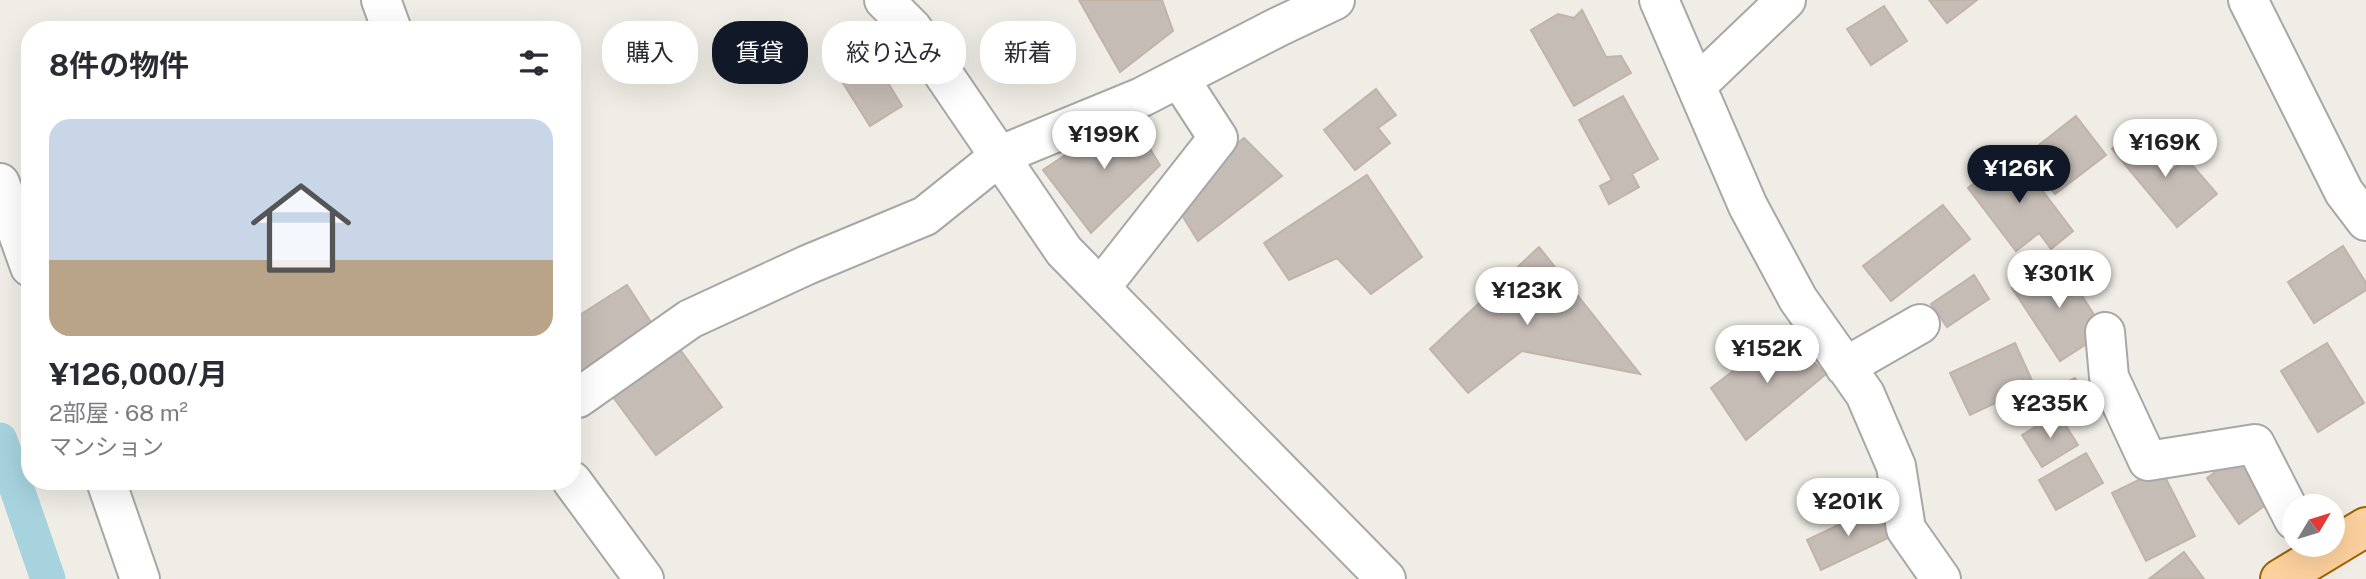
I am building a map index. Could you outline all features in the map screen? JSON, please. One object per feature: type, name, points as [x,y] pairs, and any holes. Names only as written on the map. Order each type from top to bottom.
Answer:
[{"type":"main road","points":[[2345,536],[2366,527]]},
{"type":"main road","points":[[2280,579],[2304,557]]},
{"type":"street","points":[[381,0],[389,21]]},
{"type":"street","points":[[884,0],[912,28],[1064,251],[1386,579]]},
{"type":"street","points":[[581,395],[690,319],[807,265],[925,216],[1001,155],[1142,97],[1335,0]]},
{"type":"street","points":[[1696,86],[1786,0]]},
{"type":"street","points":[[2248,0],[2344,192],[2366,221]]},
{"type":"street","points":[[1655,5],[1696,86],[1748,206],[1798,299],[1865,394],[1896,466],[1906,529],[1941,579]]},
{"type":"street","points":[[1101,288],[1218,138],[1179,78]]},
{"type":"street","points":[[0,183],[21,242]]},
{"type":"street","points":[[1845,367],[1920,324]]},
{"type":"street","points":[[2105,332],[2109,377],[2148,461],[2256,443],[2282,496]]},
{"type":"street","points":[[109,490],[140,579]]},
{"type":"street","points":[[579,490],[643,579]]},
{"type":"building","points":[[1079,0],[1162,0],[1173,31],[1120,72]]},
{"type":"building","points":[[1929,0],[1977,0],[1947,23]]},
{"type":"building","points":[[1884,6],[1907,41],[1871,65],[1847,29]]},
{"type":"building","points":[[1582,10],[1606,57],[1621,56],[1631,73],[1574,106],[1531,30],[1558,14],[1574,18]]},
{"type":"building","points":[[844,84],[889,84],[902,106],[870,126]]},
{"type":"building","points":[[1376,89],[1396,115],[1378,128],[1390,143],[1355,170],[1324,130]]},
{"type":"building","points":[[1623,96],[1658,159],[1632,174],[1639,187],[1609,204],[1600,186],[1612,180],[1579,120]]},
{"type":"building","points":[[1128,113],[1160,165],[1091,233],[1043,170]]},
{"type":"building","points":[[2076,116],[2106,155],[2055,194],[2025,156]]},
{"type":"building","points":[[2136,129],[2171,171],[2186,158],[2217,194],[2177,227],[2112,149]]},
{"type":"building","points":[[1244,138],[1282,176],[1198,241],[1169,194]]},
{"type":"building","points":[[2014,153],[2073,231],[2051,249],[2039,233],[2016,251],[1968,188]]},
{"type":"building","points":[[1367,175],[1422,257],[1371,294],[1337,258],[1289,280],[1264,243]]},
{"type":"building","points":[[1943,205],[1970,239],[1891,301],[1863,266]]},
{"type":"building","points":[[2343,246],[2366,283],[2366,290],[2314,323],[2288,282]]},
{"type":"building","points":[[1539,247],[1640,374],[1522,351],[1468,393],[1430,349]]},
{"type":"building","points":[[2058,258],[2105,332],[2060,361],[2012,288]]},
{"type":"building","points":[[1974,275],[1989,299],[1947,327],[1931,304]]},
{"type":"building","points":[[627,285],[654,327],[581,375],[581,314]]},
{"type":"building","points":[[1783,333],[1826,374],[1746,440],[1711,388]]},
{"type":"building","points":[[2015,343],[2034,385],[1970,415],[1950,373]]},
{"type":"building","points":[[2327,343],[2364,403],[2318,432],[2281,371]]},
{"type":"building","points":[[676,344],[722,407],[656,455],[610,393]]},
{"type":"building","points":[[2075,378],[2083,394],[2047,412],[2039,396]]},
{"type":"building","points":[[2058,413],[2078,445],[2042,467],[2022,435]]},
{"type":"building","points":[[2086,453],[2103,483],[2056,510],[2039,480]]},
{"type":"building","points":[[2242,453],[2274,499],[2239,524],[2207,478]]},
{"type":"building","points":[[2161,469],[2195,536],[2146,561],[2112,493]]},
{"type":"building","points":[[1876,507],[1890,537],[1821,570],[1807,540]]},
{"type":"building","points":[[2184,552],[2204,579],[2149,579]]},
{"type":"waterway","points":[[0,440],[48,579]]}]
